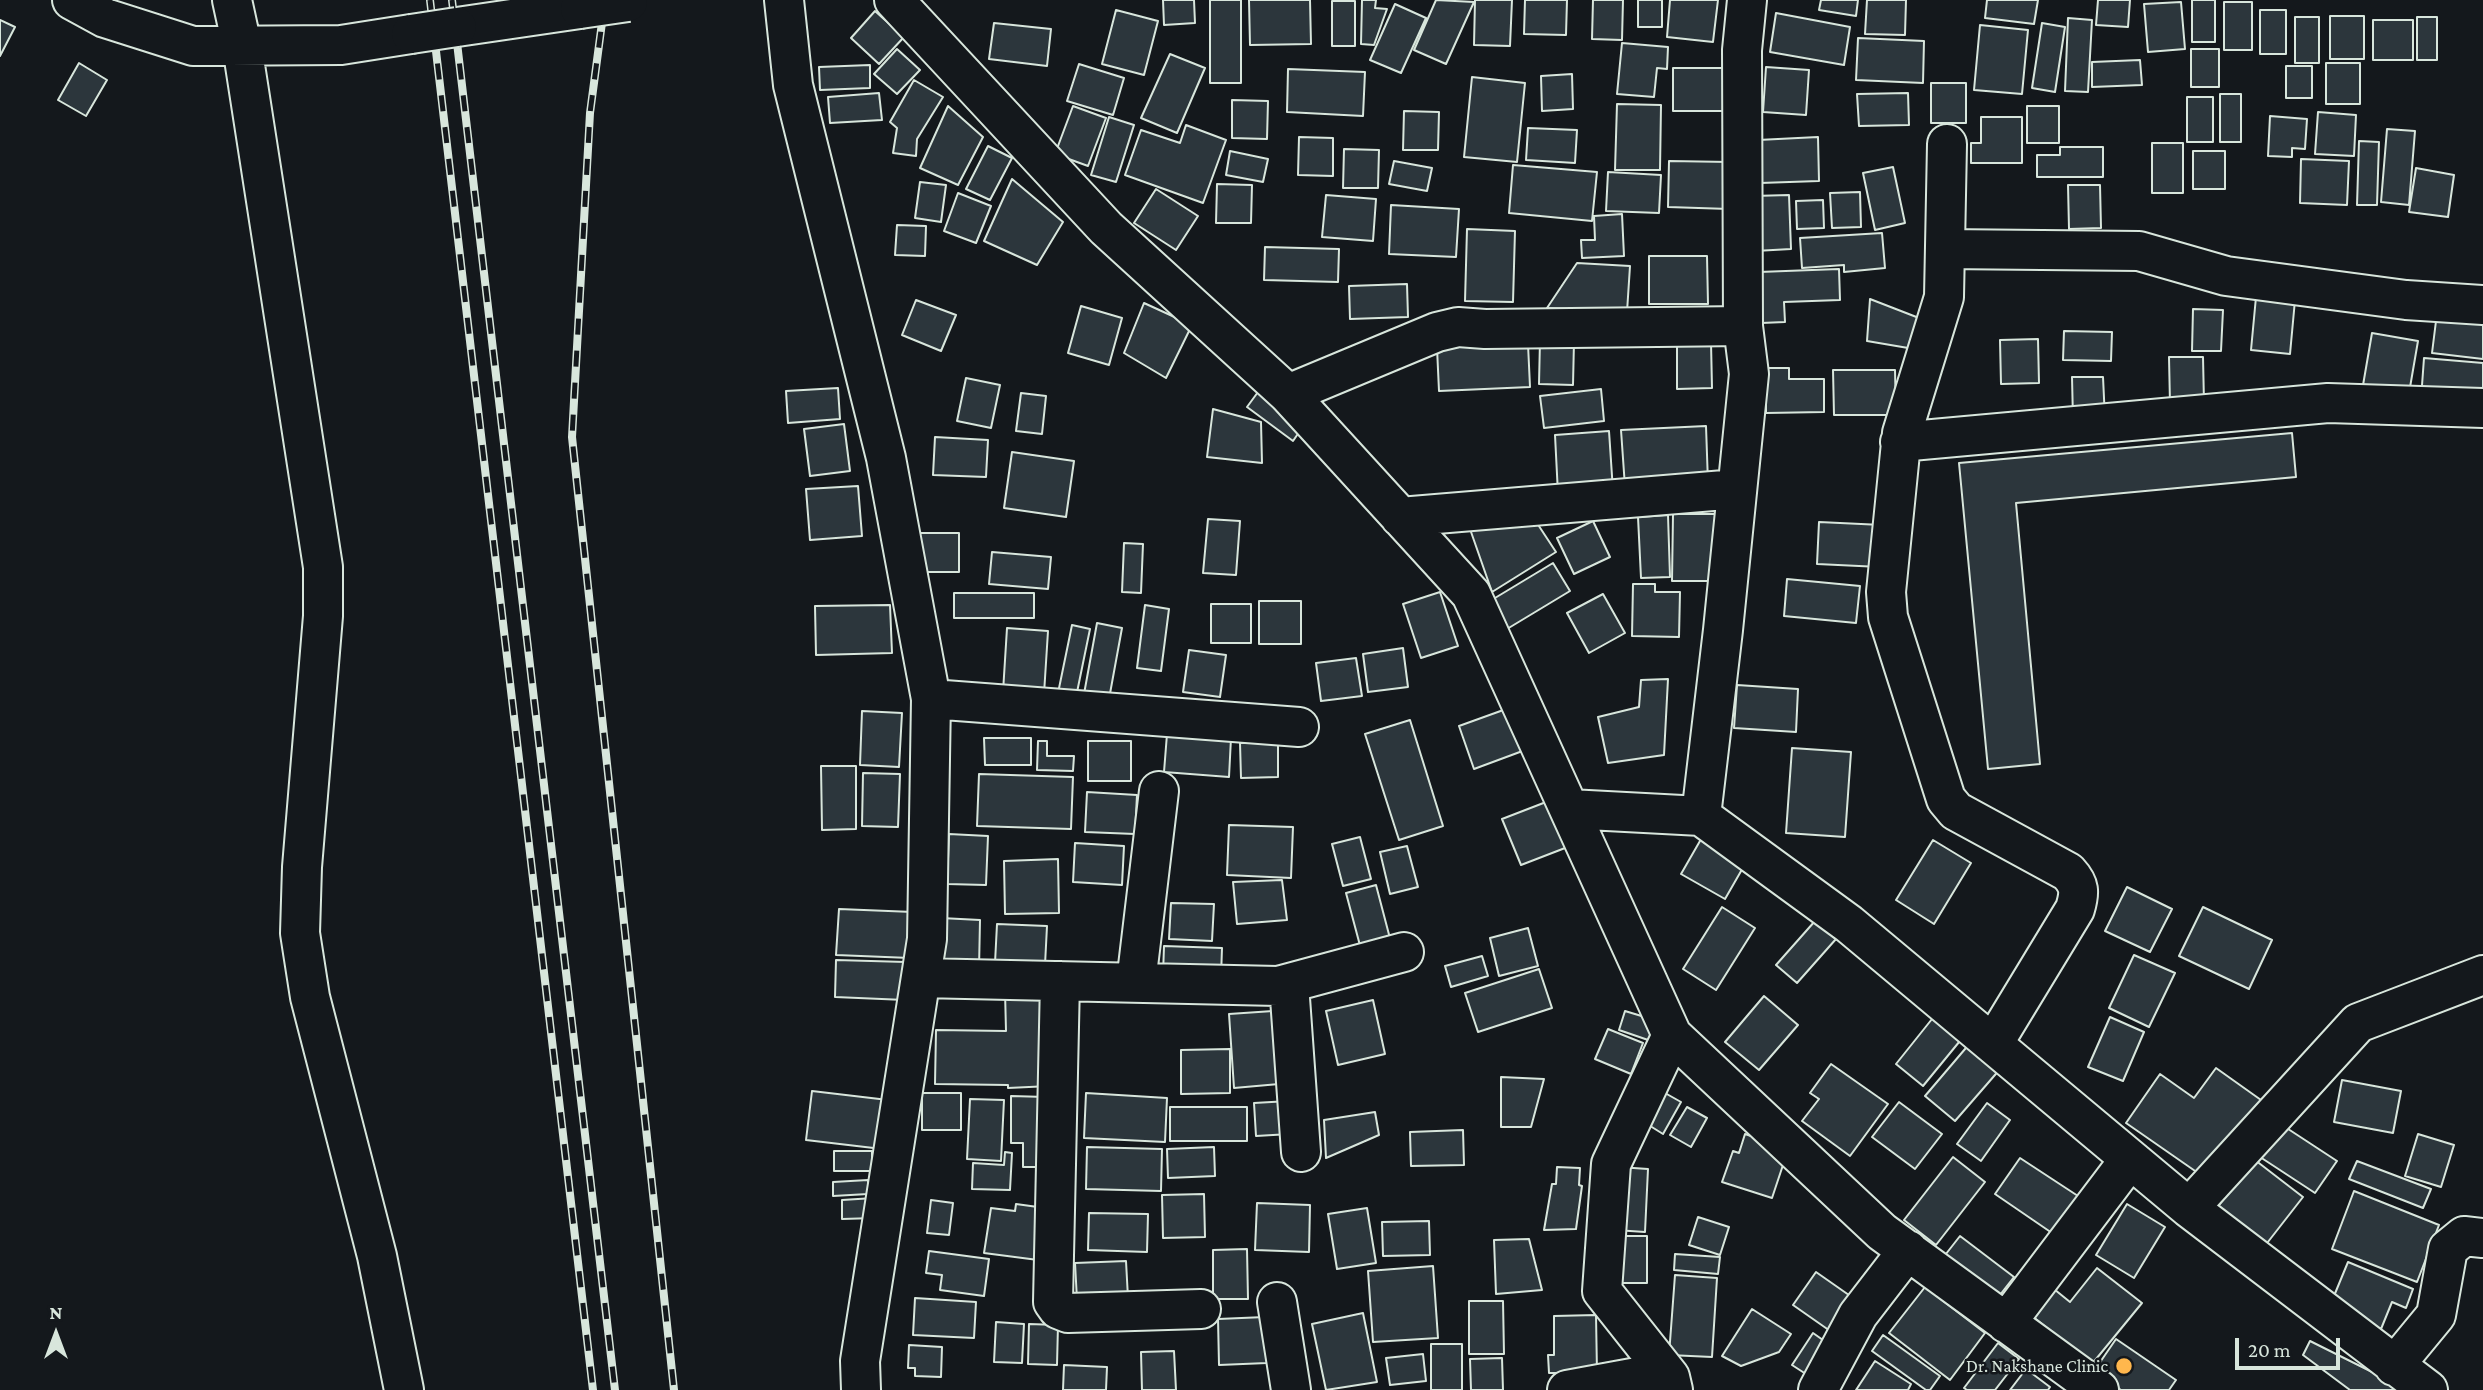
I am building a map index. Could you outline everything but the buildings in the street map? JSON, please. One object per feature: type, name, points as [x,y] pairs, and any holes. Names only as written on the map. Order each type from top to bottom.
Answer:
[{"type":"street","points":[[72,0],[105,18],[193,46],[341,45],[636,1]]},
{"type":"street","points":[[232,0],[242,46],[323,567],[323,616],[302,867],[300,933],[310,997],[377,1256],[404,1390]]},
{"type":"street","points":[[784,0],[793,85],[886,458],[931,699],[927,939],[860,1361],[861,1390]]},
{"type":"street","points":[[894,0],[1106,228],[1288,394],[1471,594],[1672,1035],[1882,1232],[2099,1390]]},
{"type":"street","points":[[1701,816],[1749,374],[1743,326],[1742,50],[1747,0]]},
{"type":"street","points":[[1947,144],[1944,297],[1900,442],[1886,604],[1946,799],[1956,811],[2068,872],[2076,881],[2080,892],[2075,909],[1993,1044]]},
{"type":"street","points":[[1945,249],[2139,251],[2226,276],[2406,300],[2483,305]]},
{"type":"street","points":[[1288,394],[1437,332],[1458,327],[1743,326]]},
{"type":"street","points":[[1900,442],[2328,403],[2483,408]]},
{"type":"street","points":[[1400,517],[1737,489]]},
{"type":"street","points":[[931,699],[1299,727]]},
{"type":"street","points":[[1136,983],[1159,791]]},
{"type":"street","points":[[1569,809],[1701,816],[1849,924],[2189,1208],[2428,1390]]},
{"type":"street","points":[[921,978],[1265,986],[1289,984],[1404,952]]},
{"type":"street","points":[[2189,1208],[2358,1023],[2483,975]]},
{"type":"street","points":[[1060,981],[1053,1302],[1058,1309],[1068,1313],[1201,1309]]},
{"type":"street","points":[[1289,984],[1301,1152]]},
{"type":"street","points":[[1669,1381],[1602,1291],[1611,1164],[1672,1035]]},
{"type":"street","points":[[2006,1323],[2130,1159]]},
{"type":"street","points":[[2394,1366],[2436,1314],[2448,1249],[2464,1236],[2483,1238]]},
{"type":"street","points":[[1818,1390],[1858,1314],[1908,1250]]},
{"type":"street","points":[[1277,1302],[1291,1390]]},
{"type":"street","points":[[1567,1390],[1669,1381]]},
{"type":"railway","points":[[430,0],[593,1390]]},
{"type":"railway","points":[[452,0],[615,1390]]},
{"type":"railway","points":[[605,0],[590,113],[572,437],[674,1390]]},
{"type":"place","name":"Dr. Nakshane Clinic","points":[[2124,1366]]}]
